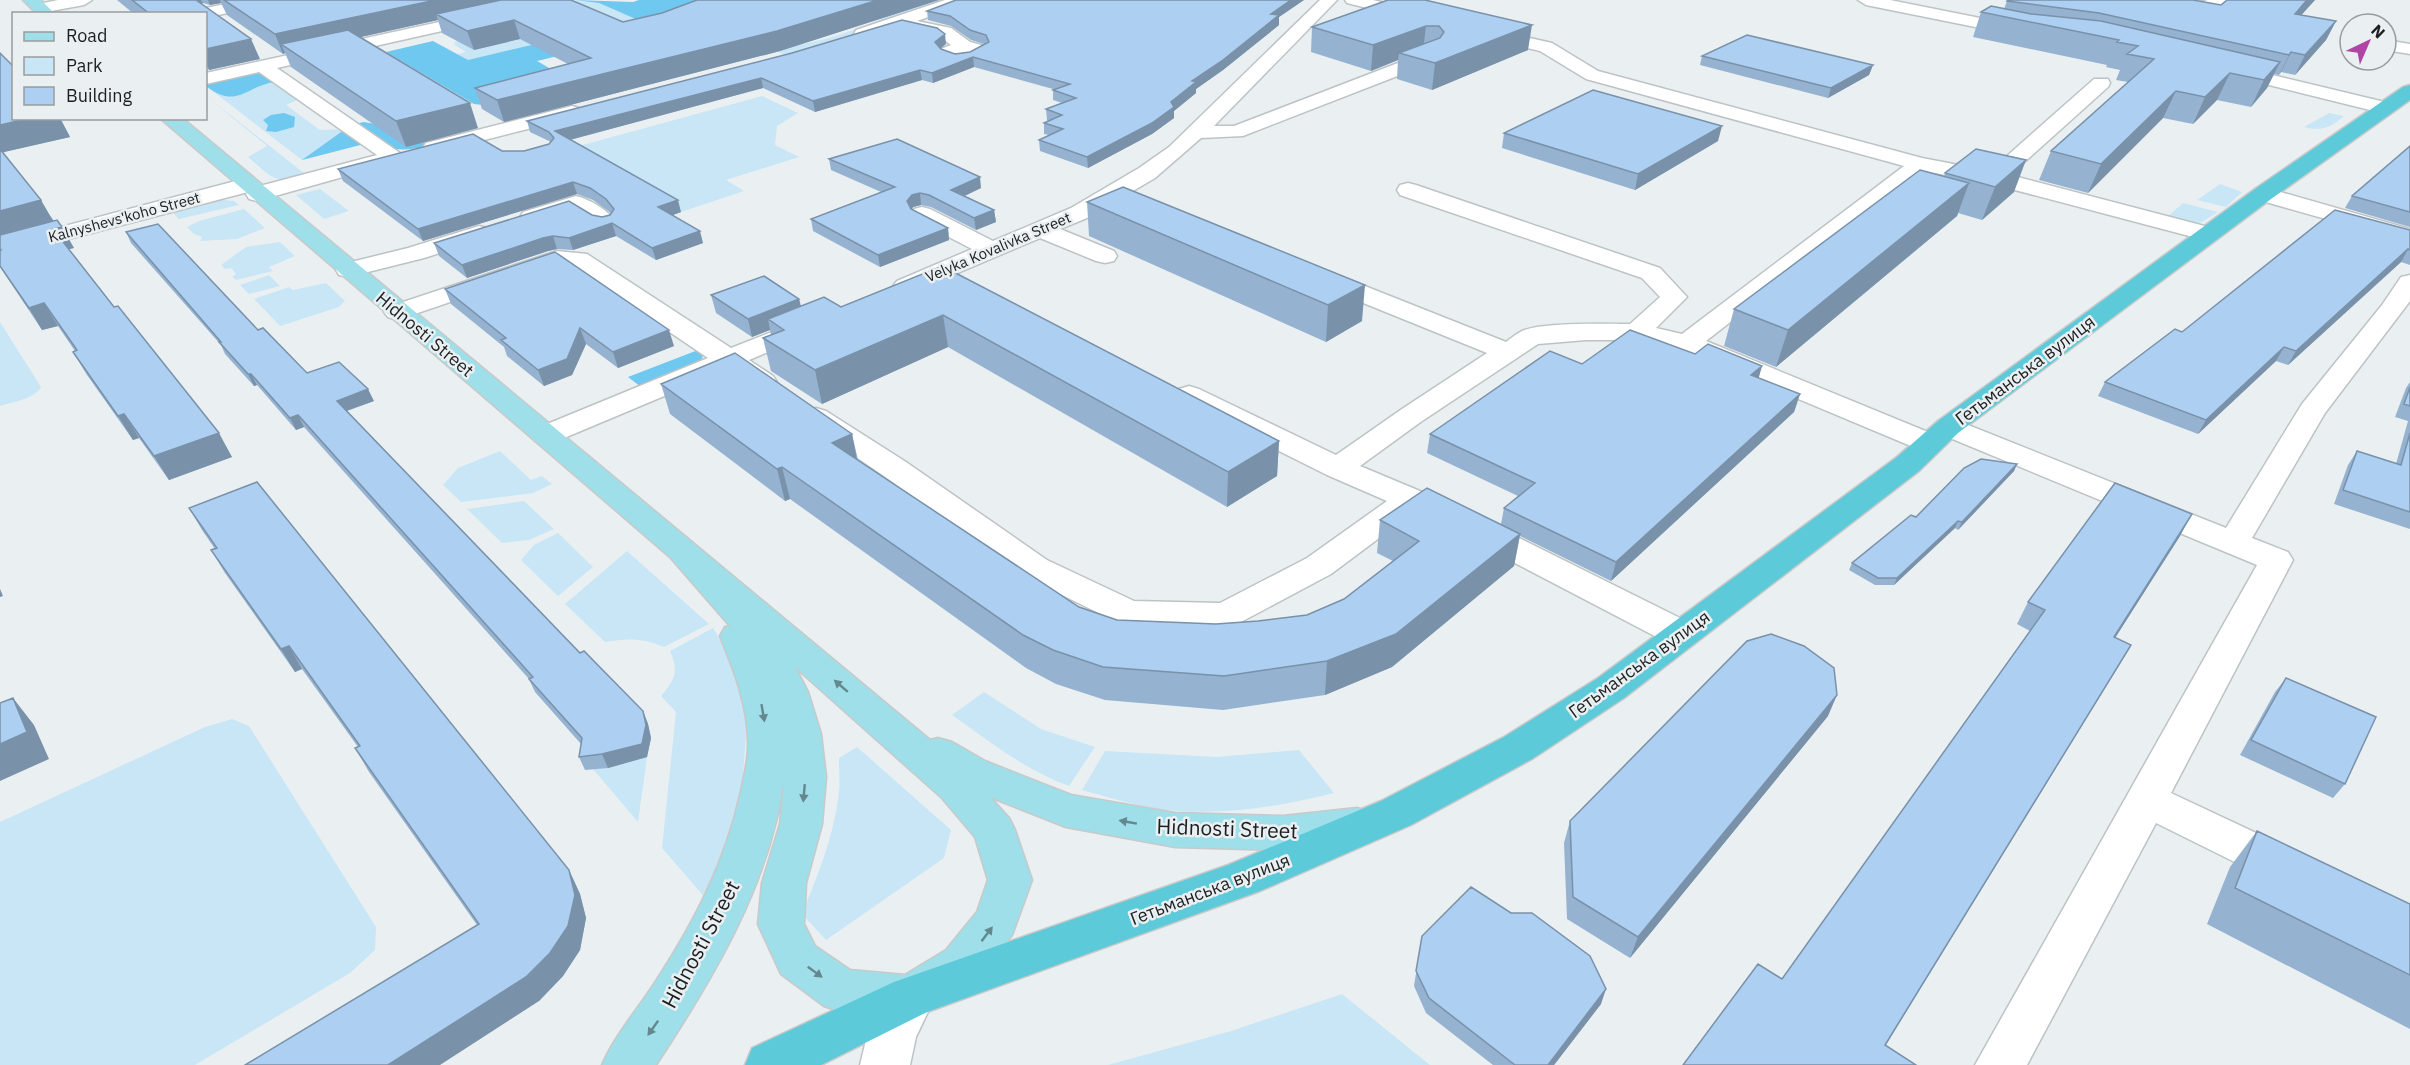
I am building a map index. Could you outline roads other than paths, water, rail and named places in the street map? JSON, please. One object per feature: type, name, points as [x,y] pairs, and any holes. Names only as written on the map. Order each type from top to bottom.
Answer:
[{"type":"highway","name":"Гетьманська вулиця","points":[[770,1065],[911,997],[1244,878],[1374,823],[1518,748],[1611,688],[1908,464],[1938,435],[2208,234],[2398,100]]},
{"type":"main road","name":"Hidnosti Street","points":[[171,120],[682,550],[885,724],[957,787],[994,830],[1010,880],[996,921],[963,965],[911,997],[841,991],[798,960],[781,924],[784,883],[801,824],[806,777],[798,724],[789,692],[768,650],[733,605],[682,550]]},
{"type":"main road","name":"Hidnosti Street","points":[[627,1065],[673,999],[730,893],[760,804],[768,743],[757,679],[733,624],[682,550]]},
{"type":"main road","name":"Hidnosti Street","points":[[885,724],[971,772],[1066,811],[1174,830],[1282,833],[1374,823]]},
{"type":"street","points":[[39,7],[84,0]]},
{"type":"street","points":[[213,19],[270,0]]},
{"type":"street","points":[[849,38],[902,22],[961,0]]},
{"type":"street","name":"Velyka Kovalivka Street","points":[[889,293],[1127,197],[1147,173],[1195,132],[1329,0]]},
{"type":"street","points":[[1353,0],[1433,20]]},
{"type":"street","points":[[1866,0],[2034,32]]},
{"type":"street","points":[[2190,9],[2229,0]]},
{"type":"street","points":[[1969,21],[1985,10]]},
{"type":"street","points":[[207,78],[268,59],[436,27],[498,21]]},
{"type":"street","points":[[902,22],[945,32],[964,46]]},
{"type":"street","points":[[1467,28],[1546,47],[1592,75],[1920,164],[1994,178],[2208,234]]},
{"type":"street","points":[[1195,132],[1236,132],[1430,57]]},
{"type":"street","points":[[268,59],[393,157]]},
{"type":"street","points":[[2206,64],[2398,100]]},
{"type":"street","points":[[1994,178],[2101,82]]},
{"type":"street","points":[[1284,93],[1338,92]]},
{"type":"street","points":[[1234,94],[1264,94]]},
{"type":"street","points":[[491,136],[591,107]]},
{"type":"street","points":[[491,136],[526,138],[535,144]]},
{"type":"street","name":"Kalnyshevsʹkoho Street","points":[[0,250],[252,189],[491,136]]},
{"type":"street","points":[[1687,343],[1920,164]]},
{"type":"street","points":[[1408,190],[1652,273],[1674,297],[1637,332]]},
{"type":"street","points":[[2263,194],[2410,236]]},
{"type":"street","points":[[348,270],[416,253],[576,203],[604,221]]},
{"type":"street","points":[[922,214],[992,250]]},
{"type":"street","points":[[1041,230],[1105,256]]},
{"type":"street","points":[[398,312],[557,258],[578,259],[895,469],[1035,568],[1128,613],[1226,615],[1319,566],[1412,498]]},
{"type":"street","points":[[1300,268],[1508,352]]},
{"type":"street","points":[[940,272],[974,289]]},
{"type":"street","points":[[2233,543],[2312,410],[2391,310],[2410,282]]},
{"type":"street","points":[[546,435],[827,318],[799,301]]},
{"type":"street","points":[[1338,468],[1412,415],[1531,337],[1637,332],[1687,343],[2276,560],[2147,800],[2000,1065]]},
{"type":"street","points":[[1167,384],[1338,468],[1412,498],[1681,634]]},
{"type":"street","points":[[2147,800],[2315,881]]},
{"type":"street","points":[[885,1065],[892,1036],[911,997]]}]
